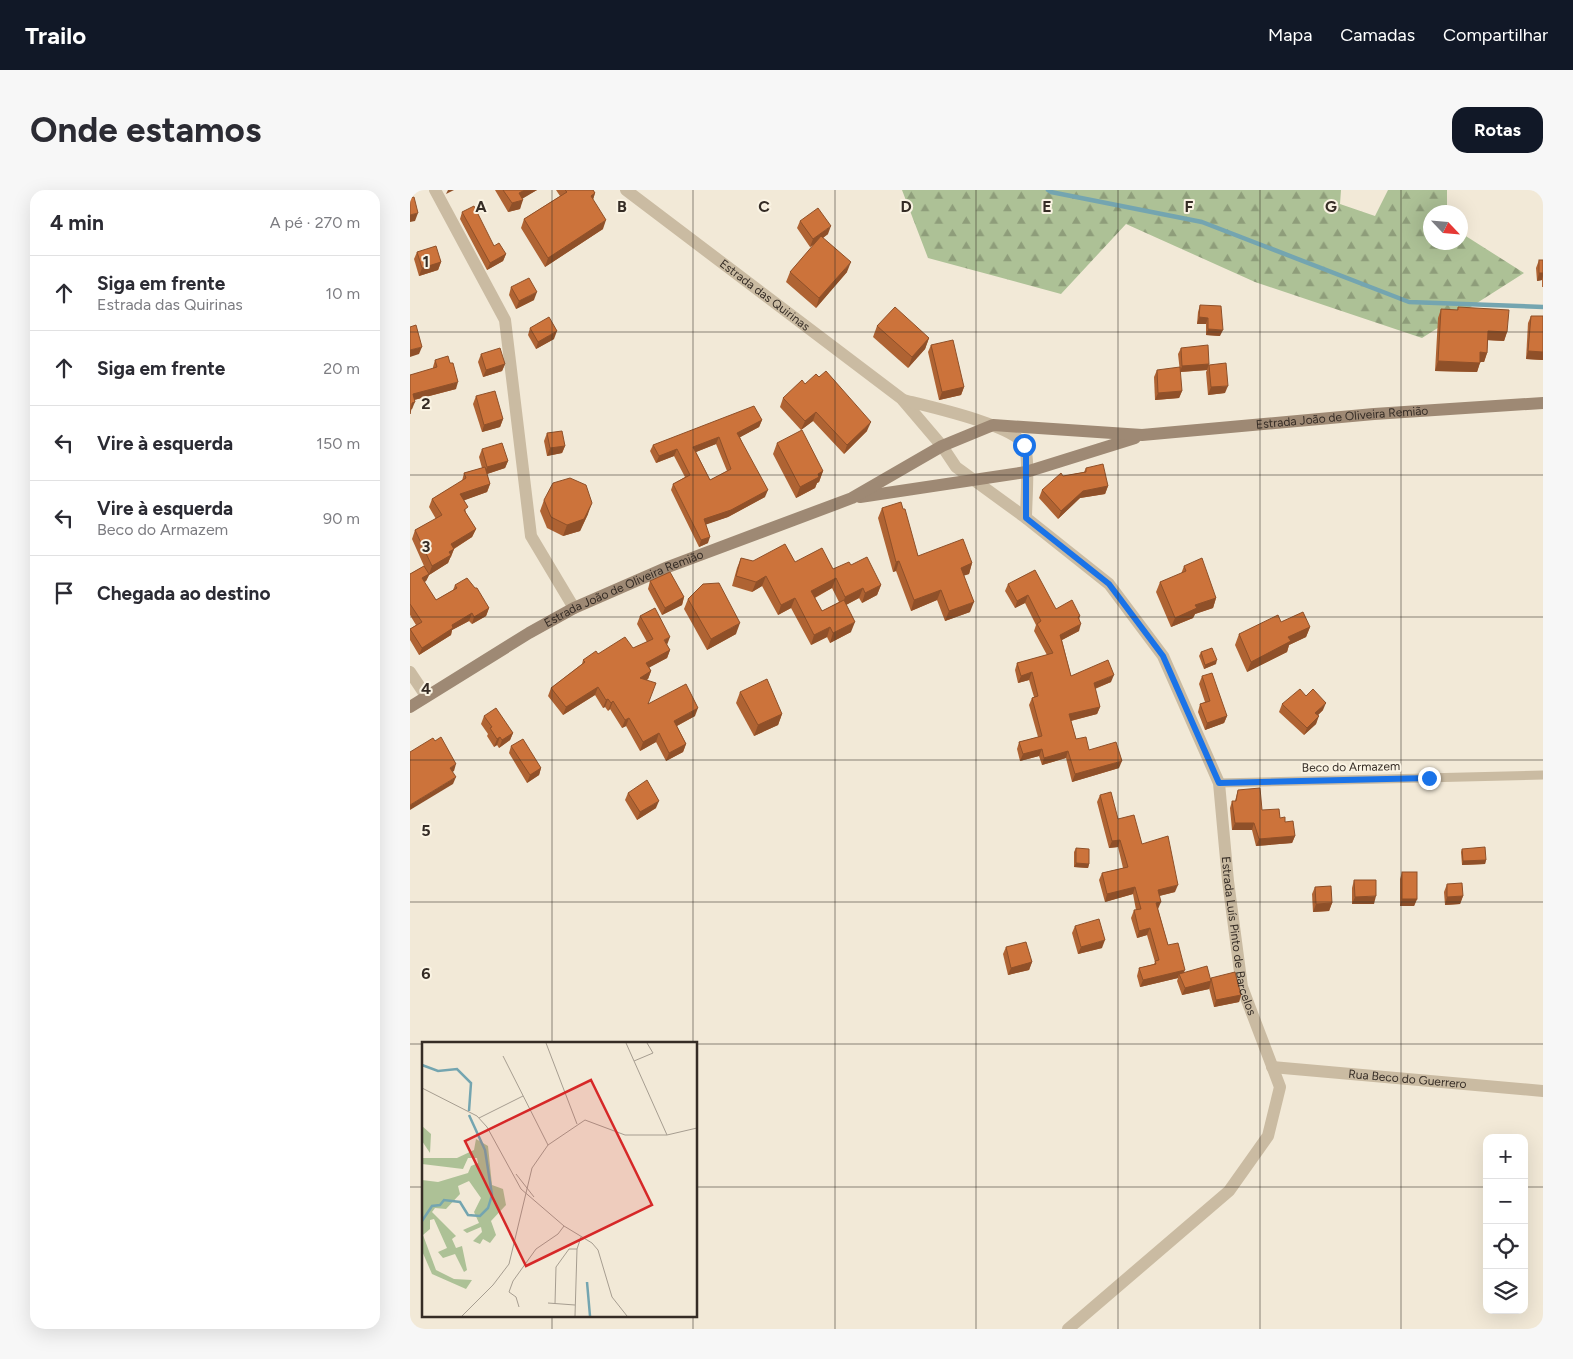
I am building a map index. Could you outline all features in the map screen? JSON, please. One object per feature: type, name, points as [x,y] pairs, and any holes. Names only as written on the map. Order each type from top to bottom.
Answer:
[{"type":"main road","name":"Estrada João de Oliveira Remião","points":[[410,707],[529,633],[574,608],[668,567],[852,498],[942,446],[993,425],[1142,435],[1374,414],[1543,403]]},
{"type":"main road","name":"Estrada João de Oliveira Remião","points":[[852,498],[1026,472],[1142,435]]},
{"type":"street","points":[[435,190],[505,320],[531,536],[574,608]]},
{"type":"street","name":"Estrada das Quirinas","points":[[626,190],[902,400],[942,446]]},
{"type":"street","name":"Estrada das Quirinas","points":[[902,400],[993,425],[1020,438],[1026,453],[1026,472]]},
{"type":"street","name":"Estrada Luís Pinto de Barcelos","points":[[942,446],[956,467],[1026,518],[1109,584],[1163,656],[1219,783],[1228,881],[1242,987],[1280,1088],[1268,1136],[1229,1191],[1068,1329]]},
{"type":"street","points":[[1026,472],[1026,518]]},
{"type":"street","points":[[410,672],[426,696]]},
{"type":"street","name":"Rua Beco do Guerrero","points":[[1272,1067],[1543,1091]]},
{"type":"lane","name":"Beco do Armazem","points":[[1219,783],[1543,775]]},
{"type":"green space","points":[[902,190],[1341,190],[1340,204],[1375,216],[1388,190],[1447,190],[1447,205],[1423,205],[1423,250],[1468,250],[1468,237],[1524,273],[1422,338],[1255,282],[1126,224],[1061,294],[928,258]]},
{"type":"building","points":[[503,190],[525,190],[519,193],[523,200],[512,203]]},
{"type":"building","points":[[565,190],[593,190],[595,193],[591,196],[606,220],[548,258],[524,219],[567,192]]},
{"type":"building","points":[[414,197],[418,213],[410,215],[410,198]]},
{"type":"building","points":[[474,206],[494,246],[499,243],[506,254],[490,263],[462,212]]},
{"type":"building","points":[[818,208],[831,226],[813,239],[800,221]]},
{"type":"building","points":[[821,236],[851,262],[819,298],[790,272]]},
{"type":"building","points":[[436,246],[441,262],[422,268],[417,252]]},
{"type":"building","points":[[1539,260],[1543,260],[1543,273],[1539,273]]},
{"type":"building","points":[[529,278],[537,292],[519,301],[511,287]]},
{"type":"building","points":[[1200,305],[1221,306],[1223,330],[1208,329],[1208,318],[1199,317]]},
{"type":"building","points":[[895,307],[929,338],[912,357],[877,326]]},
{"type":"building","points":[[1458,307],[1509,310],[1507,332],[1488,331],[1487,353],[1480,352],[1480,363],[1438,361],[1441,309],[1458,310]]},
{"type":"building","points":[[1531,316],[1543,316],[1543,352],[1528,351]]},
{"type":"building","points":[[549,317],[557,331],[538,342],[530,328]]},
{"type":"building","points":[[416,325],[422,347],[410,350],[410,327]]},
{"type":"building","points":[[953,340],[964,387],[942,392],[931,345]]},
{"type":"building","points":[[1208,345],[1209,364],[1182,366],[1181,348]]},
{"type":"building","points":[[500,348],[505,364],[486,370],[481,354]]},
{"type":"building","points":[[448,356],[450,363],[453,363],[458,382],[413,394],[415,402],[412,403],[410,414],[410,375],[437,367],[435,360]]},
{"type":"building","points":[[1226,363],[1228,386],[1211,387],[1209,365]]},
{"type":"building","points":[[1180,367],[1182,391],[1158,393],[1157,370]]},
{"type":"building","points":[[826,371],[871,422],[847,445],[816,412],[805,421],[783,398],[802,380],[805,384],[816,374],[819,377]]},
{"type":"building","points":[[495,391],[503,419],[484,425],[476,396]]},
{"type":"building","points":[[754,406],[762,420],[737,433],[768,490],[731,510],[704,519],[710,537],[701,540],[673,484],[690,475],[677,449],[659,456],[653,445]],"holes":[[[719,437],[731,469],[710,480],[693,447]]]},
{"type":"building","points":[[802,430],[823,471],[818,474],[819,477],[800,487],[777,443]]},
{"type":"building","points":[[562,431],[565,446],[550,448],[547,433]]},
{"type":"building","points":[[502,443],[508,461],[487,467],[482,449]]},
{"type":"building","points":[[1103,464],[1108,486],[1083,491],[1061,511],[1042,490],[1061,473],[1063,476],[1086,472],[1086,468]]},
{"type":"building","points":[[485,467],[490,484],[460,494],[468,507],[464,510],[476,529],[451,544],[454,549],[449,552],[451,555],[432,566],[415,530],[442,515],[432,499],[466,478],[464,473]]},
{"type":"building","points":[[570,478],[586,485],[592,503],[584,519],[567,525],[551,517],[544,500],[553,483]]},
{"type":"building","points":[[901,502],[903,509],[905,509],[918,556],[963,539],[972,563],[961,568],[974,602],[949,611],[941,590],[914,600],[899,561],[896,562],[882,508]]},
{"type":"building","points":[[785,544],[795,562],[822,548],[833,569],[849,562],[851,565],[867,557],[881,585],[865,593],[863,588],[845,597],[836,578],[811,591],[822,611],[844,600],[855,622],[833,633],[830,627],[814,635],[795,598],[781,605],[766,576],[756,582],[736,576],[741,558],[753,561]]},
{"type":"building","points":[[1202,558],[1216,598],[1195,605],[1197,608],[1175,618],[1160,582],[1186,571],[1184,566]]},
{"type":"building","points":[[424,566],[429,574],[422,578],[436,600],[457,588],[455,585],[467,578],[477,588],[489,608],[474,617],[472,613],[452,625],[453,628],[422,648],[410,629],[422,622],[410,604],[410,574]]},
{"type":"building","points":[[1035,570],[1056,609],[1072,600],[1080,616],[1078,617],[1081,624],[1060,635],[1071,676],[1108,660],[1114,675],[1094,683],[1100,707],[1069,714],[1076,739],[1086,737],[1089,750],[1116,742],[1122,761],[1075,774],[1068,751],[1044,758],[1042,749],[1023,754],[1019,742],[1042,736],[1032,698],[1038,696],[1032,672],[1021,676],[1017,663],[1053,653],[1037,624],[1041,621],[1028,595],[1017,601],[1008,584]]},
{"type":"building","points":[[670,572],[684,597],[665,608],[650,581]]},
{"type":"building","points":[[719,583],[740,623],[711,639],[688,599],[703,584]]},
{"type":"building","points":[[655,608],[670,637],[664,640],[670,650],[646,663],[651,671],[640,678],[656,683],[648,704],[686,684],[698,708],[674,721],[686,744],[669,753],[659,733],[643,742],[629,718],[625,720],[613,701],[611,703],[608,699],[606,700],[598,687],[566,707],[551,688],[585,662],[583,660],[596,651],[598,654],[625,637],[633,648],[653,639],[640,616]]},
{"type":"building","points":[[1303,612],[1310,627],[1288,637],[1291,641],[1251,662],[1239,634],[1278,615],[1281,622]]},
{"type":"building","points":[[1212,648],[1217,660],[1205,665],[1201,652]]},
{"type":"building","points":[[1212,673],[1227,716],[1207,723],[1200,704],[1210,701],[1202,676]]},
{"type":"building","points":[[767,679],[782,714],[758,725],[740,692]]},
{"type":"building","points":[[1300,689],[1306,696],[1313,689],[1326,703],[1315,713],[1319,716],[1307,728],[1282,704]]},
{"type":"building","points":[[496,708],[513,733],[502,740],[500,737],[497,739],[490,728],[492,727],[484,716]]},
{"type":"building","points":[[441,737],[456,764],[450,768],[456,777],[410,805],[410,752],[433,738],[435,741]]},
{"type":"building","points":[[523,739],[541,768],[530,775],[511,746]]},
{"type":"building","points":[[647,780],[659,801],[640,812],[628,793]]},
{"type":"building","points":[[1260,788],[1262,810],[1279,809],[1280,818],[1285,817],[1285,822],[1293,821],[1295,836],[1259,839],[1254,823],[1235,823],[1232,801],[1236,801],[1238,790]]},
{"type":"building","points":[[1111,792],[1118,819],[1134,815],[1142,844],[1168,836],[1178,885],[1158,890],[1161,902],[1156,903],[1168,945],[1178,943],[1185,970],[1143,980],[1139,968],[1156,964],[1155,961],[1159,960],[1150,928],[1139,931],[1134,910],[1141,909],[1135,887],[1107,894],[1102,873],[1128,867],[1120,840],[1112,841],[1100,795]]},
{"type":"building","points":[[1485,847],[1486,860],[1463,861],[1462,849]]},
{"type":"building","points":[[1076,848],[1089,849],[1089,864],[1076,863]]},
{"type":"building","points":[[1402,872],[1417,872],[1417,899],[1402,899]]},
{"type":"building","points":[[1354,880],[1376,880],[1376,896],[1355,897]]},
{"type":"building","points":[[1462,883],[1463,896],[1447,897],[1447,884]]},
{"type":"building","points":[[1331,886],[1332,903],[1316,904],[1315,887]]},
{"type":"building","points":[[1099,919],[1105,940],[1081,947],[1075,926]]},
{"type":"building","points":[[1026,942],[1032,962],[1011,968],[1006,947]]},
{"type":"building","points":[[1207,966],[1211,981],[1185,988],[1179,974]]},
{"type":"building","points":[[1235,972],[1241,995],[1216,1000],[1211,978]]},
{"type":"waterway","points":[[1048,190],[1202,222],[1409,302],[1543,307]]},
{"type":"route","points":[[1024,445],[1026,453],[1026,518],[1109,584],[1163,656],[1219,783],[1429,778]]}]
